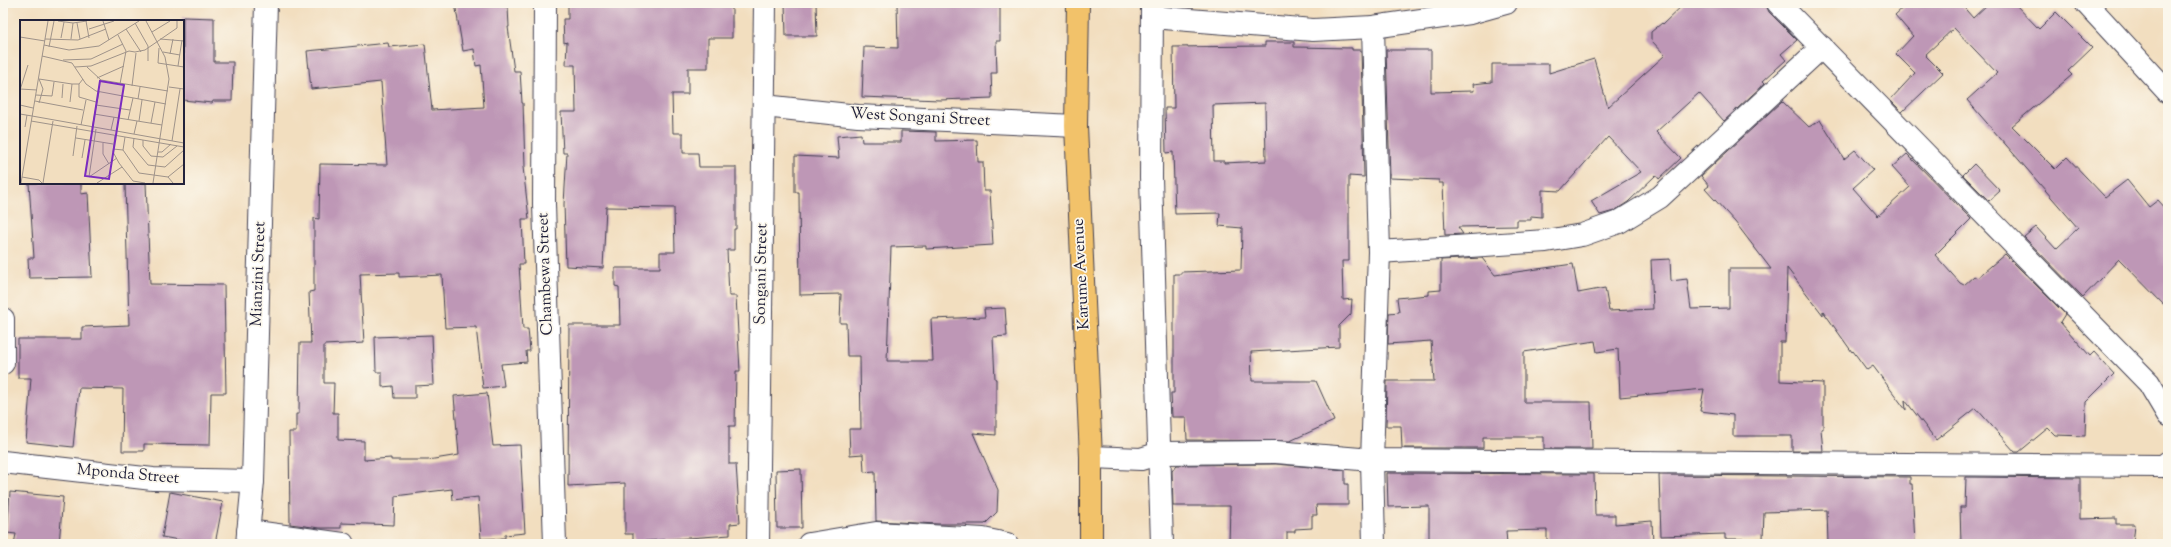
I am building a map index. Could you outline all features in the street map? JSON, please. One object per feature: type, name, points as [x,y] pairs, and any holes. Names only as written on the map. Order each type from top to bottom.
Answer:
[{"type":"main road","name":"Karume Avenue","points":[[1078,3],[1076,126],[1101,458],[1091,544]]},
{"type":"street","name":"Mianzini Street","points":[[247,537],[253,481],[266,3]]},
{"type":"street","name":"Chambewa Street","points":[[545,3],[546,59],[544,204],[555,544]]},
{"type":"street","name":"Songani Street","points":[[758,544],[765,3]]},
{"type":"street","points":[[1162,544],[1151,456],[1152,10],[1314,30],[1373,27],[1470,8],[1506,3]]},
{"type":"street","points":[[1778,3],[2149,383],[2168,415]]},
{"type":"street","points":[[2086,3],[2168,92]]},
{"type":"street","points":[[1373,27],[1379,252],[1372,460],[1374,544]]},
{"type":"street","points":[[1379,252],[1546,241],[1582,235],[1619,222],[1660,197],[1822,47]]},
{"type":"street","name":"West Songani Street","points":[[764,106],[858,116],[1076,126]]},
{"type":"street","points":[[3,319],[3,363]]},
{"type":"street","points":[[1101,458],[1276,452],[1372,460],[2166,466]]},
{"type":"street","name":"Mponda Street","points":[[3,462],[154,479],[253,481]]},
{"type":"street","points":[[809,544],[876,533],[983,539],[1007,544]]},
{"type":"street","points":[[247,537],[315,538],[343,544]]},
{"type":"building","points":[[455,3],[504,3],[505,7],[508,7],[508,27],[514,71],[520,71],[523,103],[525,167],[523,167],[529,219],[522,219],[524,264],[519,264],[523,329],[528,329],[530,351],[526,351],[527,362],[501,364],[504,386],[483,388],[476,327],[445,328],[442,275],[399,277],[399,273],[360,274],[364,343],[324,345],[324,383],[334,383],[333,413],[338,413],[338,440],[364,441],[364,460],[391,458],[391,460],[428,460],[459,455],[454,396],[487,393],[493,446],[520,445],[525,533],[505,535],[505,538],[481,539],[478,497],[453,500],[452,489],[395,496],[394,525],[341,523],[341,528],[320,528],[290,524],[289,432],[296,432],[296,414],[299,414],[300,343],[311,343],[309,292],[314,291],[314,218],[319,219],[320,164],[387,165],[381,82],[311,89],[307,51],[388,43],[389,47],[425,44],[432,110],[484,107],[481,65],[476,66],[474,49],[463,51]]},
{"type":"building","points":[[568,3],[732,3],[732,38],[708,38],[708,68],[688,68],[688,94],[672,94],[673,133],[683,133],[683,153],[698,153],[699,167],[736,167],[736,229],[734,229],[734,250],[727,250],[729,296],[736,296],[740,371],[736,371],[735,426],[729,426],[729,464],[736,464],[740,523],[730,524],[730,535],[633,542],[633,534],[625,534],[625,483],[568,486],[569,325],[620,325],[619,287],[615,286],[615,268],[660,268],[660,252],[675,252],[674,208],[606,207],[603,268],[566,266],[564,204],[567,153],[563,153],[561,112],[576,112],[575,65],[566,65],[567,42],[564,43],[563,19],[568,19]]},
{"type":"building","points":[[785,3],[816,3],[817,36],[786,36]]},
{"type":"building","points":[[897,3],[1000,3],[1000,41],[996,41],[997,73],[991,73],[992,98],[940,100],[862,97],[864,47],[898,48]]},
{"type":"building","points":[[1685,3],[1765,3],[1769,12],[1797,40],[1781,54],[1786,60],[1763,81],[1765,83],[1724,121],[1699,93],[1656,132],[1681,158],[1659,179],[1656,175],[1628,202],[1614,211],[1600,215],[1591,201],[1641,172],[1608,137],[1560,191],[1542,190],[1542,217],[1531,216],[1531,220],[1517,220],[1517,226],[1458,227],[1463,234],[1445,235],[1443,183],[1439,183],[1439,180],[1390,178],[1386,50],[1431,50],[1431,92],[1474,91],[1473,84],[1492,82],[1492,64],[1549,64],[1549,73],[1594,59],[1608,107],[1665,55],[1651,40],[1651,32],[1662,23],[1663,24]]},
{"type":"building","points":[[1908,3],[1960,3],[1973,18],[1989,3],[2014,3],[2039,29],[2056,12],[2092,48],[2068,71],[2072,75],[2012,126],[2055,169],[2067,157],[2105,197],[2127,180],[2149,207],[2158,200],[2168,211],[2168,309],[2119,259],[2083,297],[2024,237],[2036,227],[2056,249],[2078,228],[1967,100],[1997,73],[1954,28],[1925,55],[1943,73],[1902,112],[1890,100],[1915,73],[1896,54],[1913,36],[1895,15]]},
{"type":"building","points":[[183,17],[214,18],[214,62],[233,62],[232,101],[213,101],[212,103],[184,100]]},
{"type":"building","points":[[1265,42],[1294,42],[1294,47],[1352,48],[1352,50],[1361,50],[1364,177],[1349,176],[1349,261],[1342,261],[1343,300],[1352,299],[1351,314],[1339,326],[1339,347],[1251,352],[1252,381],[1316,381],[1334,421],[1290,441],[1187,440],[1186,417],[1172,417],[1171,393],[1174,393],[1174,274],[1181,274],[1181,272],[1241,270],[1242,228],[1219,226],[1220,213],[1175,214],[1173,152],[1166,153],[1165,108],[1174,108],[1173,47],[1265,46]],"holes":[[[1265,103],[1266,161],[1224,163],[1224,161],[1214,161],[1213,105]]]},
{"type":"building","points":[[1782,101],[1809,127],[1820,120],[1844,159],[1855,150],[1873,170],[1853,188],[1878,216],[1910,187],[1892,167],[1907,154],[1971,219],[1935,255],[1960,283],[1964,285],[1974,276],[1977,278],[2005,254],[2065,314],[2060,322],[2090,356],[2094,352],[2114,374],[2086,402],[2085,436],[2055,435],[2048,428],[2019,452],[2015,452],[1976,408],[1936,440],[1905,400],[1906,410],[1873,366],[1867,370],[1853,351],[1852,352],[1823,311],[1823,315],[1787,268],[1785,342],[1780,342],[1780,381],[1823,383],[1823,429],[1821,429],[1823,451],[1792,451],[1792,436],[1733,436],[1733,415],[1700,411],[1704,389],[1620,397],[1618,349],[1597,352],[1595,341],[1524,352],[1524,402],[1591,402],[1592,449],[1544,449],[1544,437],[1483,437],[1483,448],[1402,448],[1401,426],[1386,426],[1387,381],[1434,381],[1431,341],[1388,344],[1389,313],[1399,312],[1397,298],[1429,295],[1429,291],[1441,290],[1441,260],[1482,258],[1495,275],[1573,264],[1578,293],[1605,288],[1609,311],[1653,309],[1651,260],[1670,259],[1671,281],[1687,279],[1691,309],[1729,308],[1729,269],[1771,269],[1735,222],[1705,189],[1709,186],[1701,176]]},
{"type":"building","points":[[901,131],[936,132],[936,141],[977,140],[978,162],[983,162],[984,191],[990,191],[993,245],[926,249],[926,246],[891,247],[887,361],[933,361],[931,319],[985,317],[984,309],[1005,308],[1007,336],[993,337],[996,379],[996,435],[973,433],[998,490],[997,512],[985,524],[938,524],[876,521],[875,471],[864,472],[863,454],[850,455],[849,429],[861,429],[860,356],[847,356],[846,323],[840,323],[841,294],[800,295],[799,192],[795,192],[795,156],[839,158],[837,136],[861,134],[862,142],[901,142]]},
{"type":"building","points":[[1974,164],[2000,191],[1989,201],[1963,175]]},
{"type":"building","points":[[29,184],[81,184],[81,194],[88,193],[92,277],[29,278],[28,258],[34,258]]},
{"type":"building","points":[[125,184],[146,184],[150,284],[224,285],[226,393],[211,393],[210,445],[144,444],[144,451],[122,451],[123,389],[79,388],[73,447],[26,442],[31,378],[18,378],[18,339],[82,339],[82,327],[129,325]]},
{"type":"building","points":[[432,335],[434,385],[415,386],[415,398],[394,398],[393,386],[382,387],[382,372],[376,372],[375,337]]},
{"type":"building","points":[[1276,464],[1345,470],[1345,484],[1348,484],[1348,505],[1316,505],[1317,515],[1312,515],[1312,528],[1295,529],[1295,532],[1287,532],[1287,544],[1229,544],[1230,506],[1173,506],[1172,471],[1177,465]]},
{"type":"building","points":[[801,469],[802,528],[777,528],[776,470]]},
{"type":"building","points":[[1387,473],[1594,474],[1595,515],[1615,515],[1615,524],[1652,521],[1653,544],[1547,544],[1547,530],[1506,531],[1507,544],[1429,544],[1429,506],[1388,507]]},
{"type":"building","points":[[1659,475],[1910,477],[1910,484],[1912,484],[1915,544],[1828,544],[1827,510],[1764,512],[1763,539],[1725,539],[1725,534],[1661,536]]},
{"type":"building","points":[[1966,477],[2080,478],[2080,519],[2116,518],[2116,524],[2135,524],[2133,544],[1961,544],[1960,507],[1965,507]]},
{"type":"building","points":[[10,492],[63,497],[59,544],[14,544],[16,534],[7,533]]},
{"type":"building","points":[[170,492],[223,502],[215,544],[202,544],[162,537]]}]
